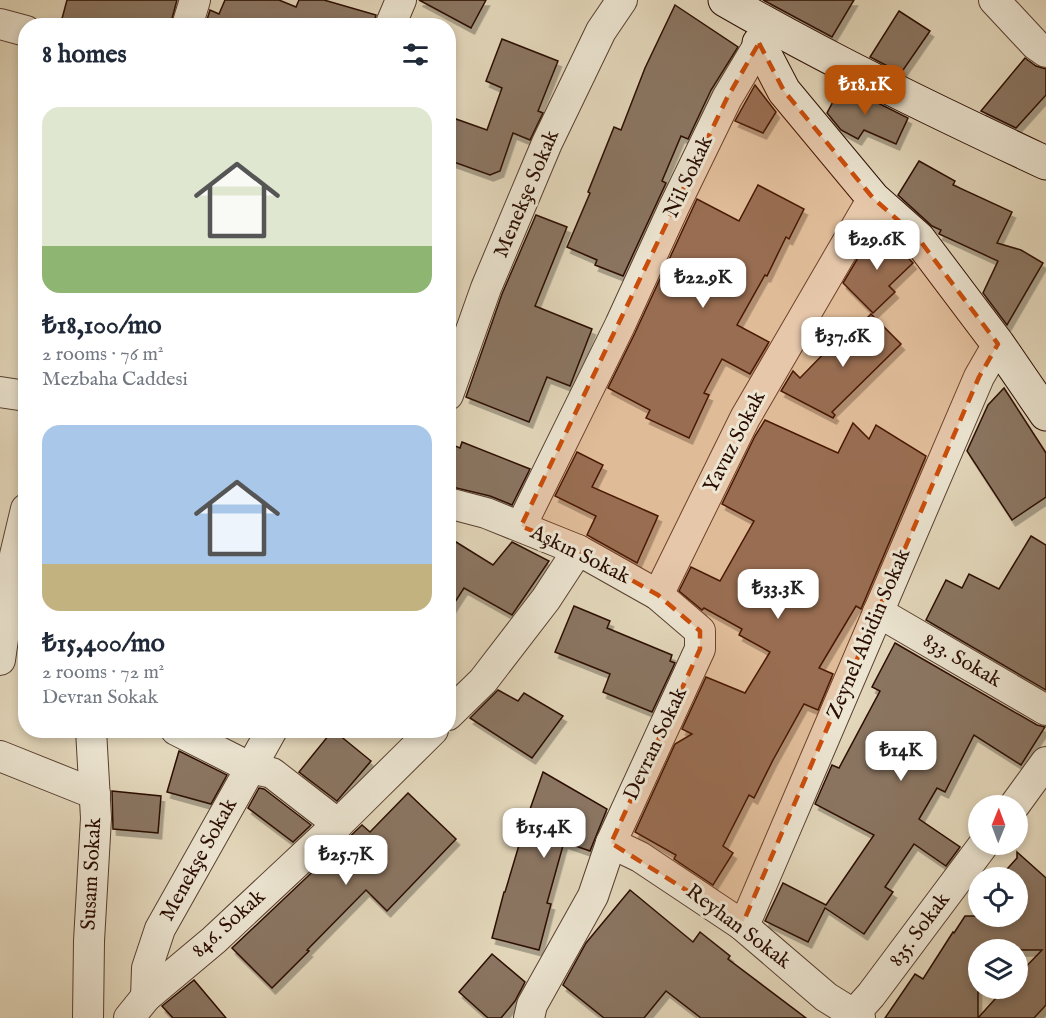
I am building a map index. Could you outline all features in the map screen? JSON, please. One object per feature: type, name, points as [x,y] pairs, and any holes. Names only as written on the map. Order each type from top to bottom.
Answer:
[{"type":"street","points":[[189,18],[195,0]]},
{"type":"street","points":[[393,18],[401,0]]},
{"type":"street","name":"Menekşe Sokak","points":[[456,372],[486,288],[547,143],[601,31],[622,0]]},
{"type":"street","points":[[725,0],[764,35],[897,93],[1046,163]]},
{"type":"street","points":[[994,0],[1036,45],[1046,52]]},
{"type":"street","points":[[0,24],[18,29]]},
{"type":"street","points":[[764,35],[784,92],[873,198],[918,238],[998,344],[1046,414]]},
{"type":"street","name":"Nil Sokak","points":[[521,526],[620,325],[727,98],[764,35]]},
{"type":"street","name":"Yavuz Sokak","points":[[658,595],[745,418],[873,198]]},
{"type":"street","name":"Zeynel Abidin Sokak","points":[[742,925],[749,914],[979,377],[998,344]]},
{"type":"street","points":[[0,392],[18,395]]},
{"type":"street","name":"Aşkın Sokak","points":[[456,505],[486,513],[578,550],[658,595],[700,631]]},
{"type":"street","points":[[0,660],[18,542]]},
{"type":"street","points":[[456,707],[483,681],[546,599],[578,550]]},
{"type":"street","name":"833. Sokak","points":[[878,612],[1046,710]]},
{"type":"street","name":"Devran Sokak","points":[[527,1014],[593,896],[611,843],[700,649],[700,631]]},
{"type":"street","name":"Susam Sokak","points":[[88,1018],[89,942],[96,818],[91,738]]},
{"type":"street","points":[[192,738],[251,768],[272,773],[338,824]]},
{"type":"street","name":"Menekşe Sokak","points":[[137,1008],[160,928],[268,738]]},
{"type":"street","name":"846. Sokak","points":[[137,1008],[214,940],[338,824],[425,738]]},
{"type":"street","points":[[0,756],[95,794]]},
{"type":"street","points":[[1022,795],[1046,762]]},
{"type":"street","name":"Reyhan Sokak","points":[[611,843],[640,857],[742,925],[818,1008],[857,1016]]},
{"type":"street","name":"835. Sokak","points":[[857,1016],[976,855]]},
{"type":"highlighted area","points":[[759,43],[784,91],[873,198],[918,238],[998,344],[979,377],[742,925],[611,843],[700,649],[700,631],[658,595],[578,550],[521,526],[727,98]]},
{"type":"building","points":[[67,0],[177,0],[172,18],[62,18]]},
{"type":"building","points":[[225,0],[279,0],[296,7],[299,0],[324,0],[376,15],[375,18],[208,18],[210,10],[219,14]]},
{"type":"building","points":[[419,0],[486,0],[471,28]]},
{"type":"building","points":[[763,0],[854,0],[832,37]]},
{"type":"building","points":[[675,5],[738,47],[711,90],[688,139],[681,136],[662,181],[666,183],[623,276],[595,265],[597,260],[567,247],[614,127],[621,130],[645,68]]},
{"type":"building","points":[[899,11],[930,31],[901,73],[870,57]]},
{"type":"building","points":[[502,39],[558,61],[538,111],[543,113],[530,140],[513,133],[500,171],[490,175],[456,163],[456,119],[487,130],[502,88],[486,81]]},
{"type":"building","points":[[1025,58],[1036,66],[1046,69],[1046,95],[1016,128],[981,111]]},
{"type":"building","points":[[755,85],[776,112],[763,133],[735,121]]},
{"type":"building","points":[[842,85],[908,118],[896,144],[864,130],[858,139],[841,130],[827,113]]},
{"type":"building","points":[[919,161],[955,181],[953,185],[1012,212],[997,243],[1021,250],[1043,263],[1007,325],[983,293],[998,261],[939,234],[941,230],[932,226],[898,195]]},
{"type":"building","points":[[758,185],[804,209],[789,239],[786,237],[767,276],[765,275],[737,325],[769,342],[750,374],[722,359],[704,393],[709,395],[689,438],[646,418],[650,410],[608,388],[697,199],[739,221]]},
{"type":"building","points":[[536,215],[567,227],[535,306],[592,329],[570,386],[547,377],[529,422],[466,397],[502,294]]},
{"type":"building","points":[[877,226],[913,263],[889,286],[895,292],[873,313],[843,283]]},
{"type":"building","points":[[871,314],[901,344],[832,412],[835,415],[833,418],[781,391],[793,371],[800,378],[837,340],[841,344]]},
{"type":"building","points":[[1004,388],[1046,453],[1046,497],[1012,520],[967,451],[988,405]]},
{"type":"building","points":[[765,420],[838,453],[853,423],[869,439],[876,425],[926,456],[861,609],[856,606],[819,668],[833,674],[818,710],[804,704],[754,798],[749,795],[723,846],[733,853],[713,885],[674,859],[676,855],[635,832],[675,744],[692,734],[682,729],[706,677],[745,693],[770,652],[739,635],[742,629],[704,608],[702,610],[679,591],[691,567],[720,581],[754,521],[722,504]]},
{"type":"building","points":[[462,442],[530,469],[512,505],[490,496],[456,488],[456,446],[460,448]]},
{"type":"building","points":[[577,452],[603,465],[592,487],[658,516],[637,563],[587,535],[596,516],[555,496]]},
{"type":"building","points":[[1031,536],[1046,545],[1046,690],[926,620],[946,580],[962,588],[969,574],[999,589]]},
{"type":"building","points":[[456,542],[493,565],[512,542],[549,561],[512,615],[464,588],[456,600]]},
{"type":"building","points":[[574,606],[610,621],[607,628],[672,655],[670,661],[675,663],[652,712],[603,692],[610,674],[555,652]]},
{"type":"building","points":[[895,643],[1037,725],[1045,727],[1021,765],[974,735],[945,792],[937,788],[919,819],[960,847],[946,866],[914,844],[885,887],[893,892],[864,934],[825,908],[808,942],[765,921],[783,883],[826,905],[874,835],[815,804],[832,765],[839,768],[880,691],[872,687]]},
{"type":"building","points":[[498,690],[518,701],[524,693],[563,716],[532,758],[470,718]]},
{"type":"building","points":[[327,738],[343,738],[371,761],[337,801],[299,772]]},
{"type":"building","points":[[179,751],[227,775],[211,804],[167,792]]},
{"type":"building","points":[[543,772],[607,809],[590,851],[564,842],[547,903],[551,904],[539,950],[492,938],[504,892]]},
{"type":"building","points":[[259,788],[264,789],[311,825],[293,842],[248,808]]},
{"type":"building","points":[[112,791],[161,796],[158,833],[113,829]]},
{"type":"building","points":[[408,793],[456,839],[387,911],[366,890],[272,988],[232,948],[362,825],[370,832]]},
{"type":"building","points":[[1017,855],[1020,855],[1046,878],[1046,1005],[1034,1018],[978,1018],[885,1018],[915,974],[923,979],[965,916],[968,916],[968,927],[1028,927],[1028,867],[1009,867]]},
{"type":"building","points":[[630,890],[693,942],[700,932],[730,956],[728,959],[806,1018],[701,1018],[666,991],[644,1018],[604,1018],[563,985],[586,943]]},
{"type":"building","points":[[492,954],[525,982],[515,1001],[501,1018],[488,1018],[459,992]]},
{"type":"building","points":[[194,980],[226,1018],[173,1018],[162,1006]]}]
